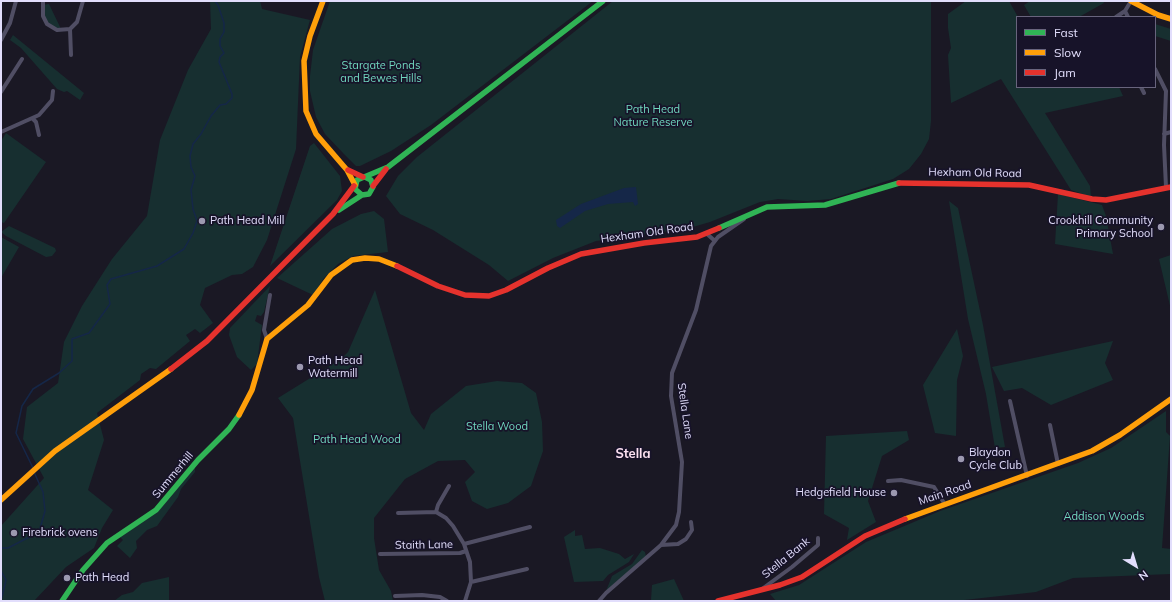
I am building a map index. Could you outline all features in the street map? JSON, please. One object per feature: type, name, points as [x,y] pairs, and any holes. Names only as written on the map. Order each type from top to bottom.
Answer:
[{"type":"street","points":[[1,40],[10,23],[16,1]]},
{"type":"street","points":[[43,1],[43,16],[47,24],[57,30],[70,29],[77,22],[83,1]]},
{"type":"street","points":[[324,1],[306,49],[303,73],[306,105],[309,120],[316,134],[347,170],[357,192],[362,196]]},
{"type":"street","points":[[333,214],[362,196],[369,194],[373,186],[388,167],[603,1]]},
{"type":"street","points":[[1118,16],[1125,11],[1131,1],[1158,15],[1171,19]]},
{"type":"street","points":[[1125,11],[1128,16]]},
{"type":"street","points":[[70,29],[71,55]]},
{"type":"street","points":[[1,92],[22,58]]},
{"type":"street","points":[[1156,71],[1166,91],[1164,134],[1168,187]]},
{"type":"street","points":[[1142,88],[1144,93]]},
{"type":"street","points":[[1166,91],[1171,89]]},
{"type":"street","points":[[1,132],[10,127],[33,119],[47,107],[52,100],[53,91]]},
{"type":"street","points":[[33,119],[36,122],[39,136]]},
{"type":"street","points":[[1164,134],[1171,132]]},
{"type":"street","points":[[1,500],[26,476],[68,441],[166,373],[206,341],[333,214],[355,186],[357,180],[388,167]]},
{"type":"street","points":[[347,170],[371,180],[373,186]]},
{"type":"street","name":"Hexham Old Road","points":[[267,339],[315,297],[326,280],[336,270],[358,259],[379,259],[438,286],[465,295],[483,296],[506,290],[548,268],[581,254],[707,234],[762,209],[777,206],[802,207],[825,205],[884,186],[912,182],[1029,184],[1102,200],[1168,187]]},
{"type":"street","points":[[707,234],[715,241],[749,215]]},
{"type":"street","name":"Stella Lane","points":[[599,601],[602,596],[661,545],[673,531],[678,520],[682,469],[670,389],[672,373],[696,310],[710,248],[715,241]]},
{"type":"street","points":[[267,339],[264,330],[264,319],[270,295]]},
{"type":"street","name":"Summerhill","points":[[62,601],[83,570],[107,543],[160,506],[198,460],[236,420],[254,386],[267,339]]},
{"type":"street","name":"Main Road","points":[[721,601],[802,577],[865,536],[908,517],[944,503],[1027,476],[1092,451],[1120,435],[1171,399]]},
{"type":"street","points":[[1010,401],[1027,476]]},
{"type":"street","points":[[1050,425],[1058,464]]},
{"type":"street","points":[[888,481],[901,480],[934,487],[944,503]]},
{"type":"street","points":[[436,512],[438,504],[449,486]]},
{"type":"street","points":[[398,513],[436,512],[449,522],[464,544],[470,568],[471,582],[465,601]]},
{"type":"street","points":[[661,545],[674,545],[686,539],[692,530],[691,522]]},
{"type":"street","points":[[464,544],[530,527]]},
{"type":"street","name":"Stella Bank","points":[[761,590],[818,545],[818,538]]},
{"type":"street","name":"Staith Lane","points":[[380,554],[460,553],[466,551]]},
{"type":"street","points":[[471,582],[527,569]]},
{"type":"street","points":[[395,596],[422,594],[447,601]]},
{"type":"green space","points":[[210,1],[260,1],[262,9],[310,20],[300,57],[296,149],[267,240],[253,267],[242,274],[232,275],[205,288],[200,305],[213,323],[200,333],[195,329],[186,335],[190,341],[156,369],[150,368],[141,374],[140,380],[97,413],[104,440],[88,490],[113,510],[102,528],[94,548],[66,567],[34,601],[1,601],[1,526],[44,478],[23,439],[27,407],[58,383],[64,342],[82,306],[112,259],[147,216],[160,140],[188,70],[211,29]]},
{"type":"green space","name":"Stargate Ponds and Bewes Hills","points":[[330,1],[593,1],[431,125],[391,151],[360,166],[356,166],[325,134],[316,117],[310,91],[313,50]]},
{"type":"green space","name":"Path Head Nature Reserve","points":[[613,1],[931,1],[931,121],[929,139],[921,154],[909,169],[893,179],[831,199],[807,201],[778,199],[760,202],[710,222],[686,229],[596,241],[553,258],[508,281],[489,265],[433,230],[400,214],[386,196],[398,176],[417,157]]},
{"type":"green space","points":[[966,1],[1009,1],[1017,16],[1016,16],[1016,88],[1119,88],[1123,96],[1045,113],[1090,186],[1091,197],[1071,190],[1001,79],[951,103],[948,55],[951,48],[948,28],[948,14]]},
{"type":"green space","points":[[1030,1],[1103,1],[1104,3],[1081,16],[1030,16],[1024,5]]},
{"type":"green space","points":[[49,4],[61,29],[57,30],[47,24],[43,16],[43,5]]},
{"type":"green space","points":[[1156,24],[1171,29],[1171,41],[1156,36]]},
{"type":"green space","points":[[13,35],[84,93],[80,100],[67,91],[64,92],[57,89],[21,48],[10,40]]},
{"type":"green space","points":[[6,133],[46,162],[4,223],[1,222],[1,141]]},
{"type":"green space","points":[[314,143],[340,176],[342,191],[337,200],[270,266],[310,146]]},
{"type":"green space","points":[[1058,194],[1102,205],[1106,216],[1113,254],[1055,244]]},
{"type":"green space","points":[[949,201],[958,208],[983,325],[1005,447],[995,448],[986,394],[968,319]]},
{"type":"green space","points":[[374,211],[384,219],[388,252],[353,256],[338,264],[324,278],[313,295],[277,278],[332,229],[361,214]]},
{"type":"green space","points":[[9,226],[55,248],[56,251],[52,256],[46,257],[6,236],[1,232]]},
{"type":"green space","points":[[1,237],[19,247],[1,278]]},
{"type":"green space","points":[[1171,255],[1171,310],[1159,259]]},
{"type":"green space","points":[[270,286],[264,312],[261,316],[257,315],[255,321],[262,325],[257,364],[251,370],[237,357],[229,335],[230,328]]},
{"type":"green space","name":"Path Head Wood","points":[[375,290],[411,413],[424,430],[431,414],[466,386],[497,381],[522,383],[536,393],[542,422],[543,451],[531,486],[508,503],[487,509],[472,501],[465,482],[475,472],[465,460],[438,461],[405,479],[374,518],[374,538],[379,570],[391,591],[393,601],[325,601],[319,577],[293,418],[278,398],[341,359],[348,352]]},
{"type":"green space","points":[[957,329],[963,356],[957,380],[956,436],[935,433],[923,385]]},
{"type":"green space","points":[[1113,341],[1105,363],[1113,380],[1051,405],[1022,388],[1004,391],[992,367]]},
{"type":"green space","name":"Addison Woods","points":[[1166,411],[1166,432],[1170,436],[1162,548],[1171,549],[1171,574],[1073,578],[1036,592],[955,601],[776,601],[770,594],[799,585],[866,542],[940,511],[1078,463],[1111,448]]},
{"type":"green space","points":[[907,431],[909,440],[882,456],[868,501],[876,522],[847,540],[849,528],[824,514],[826,436]]},
{"type":"green space","points":[[195,466],[195,472],[181,489],[178,497],[157,526],[147,530],[136,541],[137,548],[130,558],[117,546],[123,540],[119,536],[158,511]]},
{"type":"green space","points":[[575,530],[575,536],[582,535],[585,549],[600,548],[619,554],[625,559],[634,554],[629,562],[608,575],[603,581],[574,582],[564,537]]},
{"type":"green space","points":[[642,550],[645,552],[646,557],[606,591],[612,576],[632,564]]},
{"type":"green space","points":[[169,577],[169,601],[114,601],[122,595],[133,592],[142,583]]},
{"type":"green space","points":[[674,579],[684,601],[649,601],[651,600],[652,585]]},
{"type":"water","points":[[636,187],[638,204],[635,206],[633,202],[608,204],[585,211],[560,228],[557,226],[556,220],[581,204],[624,188]]},
{"type":"waterway","points":[[33,468],[16,433],[22,406],[33,389],[59,373],[72,361],[72,339],[89,333],[110,304],[107,285],[111,279],[157,266],[184,249],[193,233],[197,221],[193,209],[191,190],[195,176],[191,167],[190,156],[193,144],[220,105],[226,104],[232,98],[232,94],[219,62],[220,57],[224,53],[220,46],[220,39],[224,32],[224,23],[218,5],[215,1]]},
{"type":"waterway","points":[[1,548],[8,548],[39,532],[45,511],[43,492],[34,472]]},
{"type":"waterway","points":[[1,571],[6,580],[1,601]]},
{"type":"traffic: fast","points":[[365,177],[371,180],[373,187],[369,194],[362,195],[355,189],[357,180],[388,167],[603,1]]},
{"type":"traffic: fast","points":[[719,228],[767,207],[825,205],[899,183]]},
{"type":"traffic: fast","points":[[339,210],[362,195]]},
{"type":"traffic: fast","points":[[62,601],[83,570],[107,543],[156,510],[198,460],[229,429],[239,415]]},
{"type":"traffic: slow","points":[[323,1],[310,36],[304,61],[306,111],[316,134],[347,170],[355,185]]},
{"type":"traffic: slow","points":[[1131,1],[1158,15],[1171,19]]},
{"type":"traffic: slow","points":[[239,415],[252,390],[267,339],[308,305],[331,275],[352,260],[365,258],[379,259],[397,266]]},
{"type":"traffic: slow","points":[[1,500],[55,451],[171,369]]},
{"type":"traffic: slow","points":[[905,519],[1092,451],[1120,435],[1171,399]]},
{"type":"traffic: jam","points":[[373,186],[386,169]]},
{"type":"traffic: jam","points":[[348,170],[363,177]]},
{"type":"traffic: jam","points":[[899,183],[1029,185],[1092,199],[1106,200],[1171,187]]},
{"type":"traffic: jam","points":[[171,369],[207,341],[333,214],[354,186]]},
{"type":"traffic: jam","points":[[397,266],[438,286],[465,295],[489,296],[506,290],[548,268],[581,254],[644,243],[697,237],[719,228]]},
{"type":"traffic: jam","points":[[718,601],[780,585],[802,577],[865,536],[905,519]]},
{"type":"place","name":"Path Head Mill","points":[[202,221]]},
{"type":"place","name":"Crookhill Community Primary School","points":[[1161,227]]},
{"type":"place","name":"Path Head Watermill","points":[[300,367]]},
{"type":"place","name":"Blaydon Cycle Club","points":[[961,459]]},
{"type":"place","name":"Hedgefield House","points":[[894,493]]},
{"type":"place","name":"Firebrick ovens","points":[[14,533]]},
{"type":"place","name":"Path Head","points":[[67,578]]},
{"type":"district","name":"Stella","points":[[633,454]]},
{"type":"park label","name":"Stella Wood","points":[[497,427]]}]
